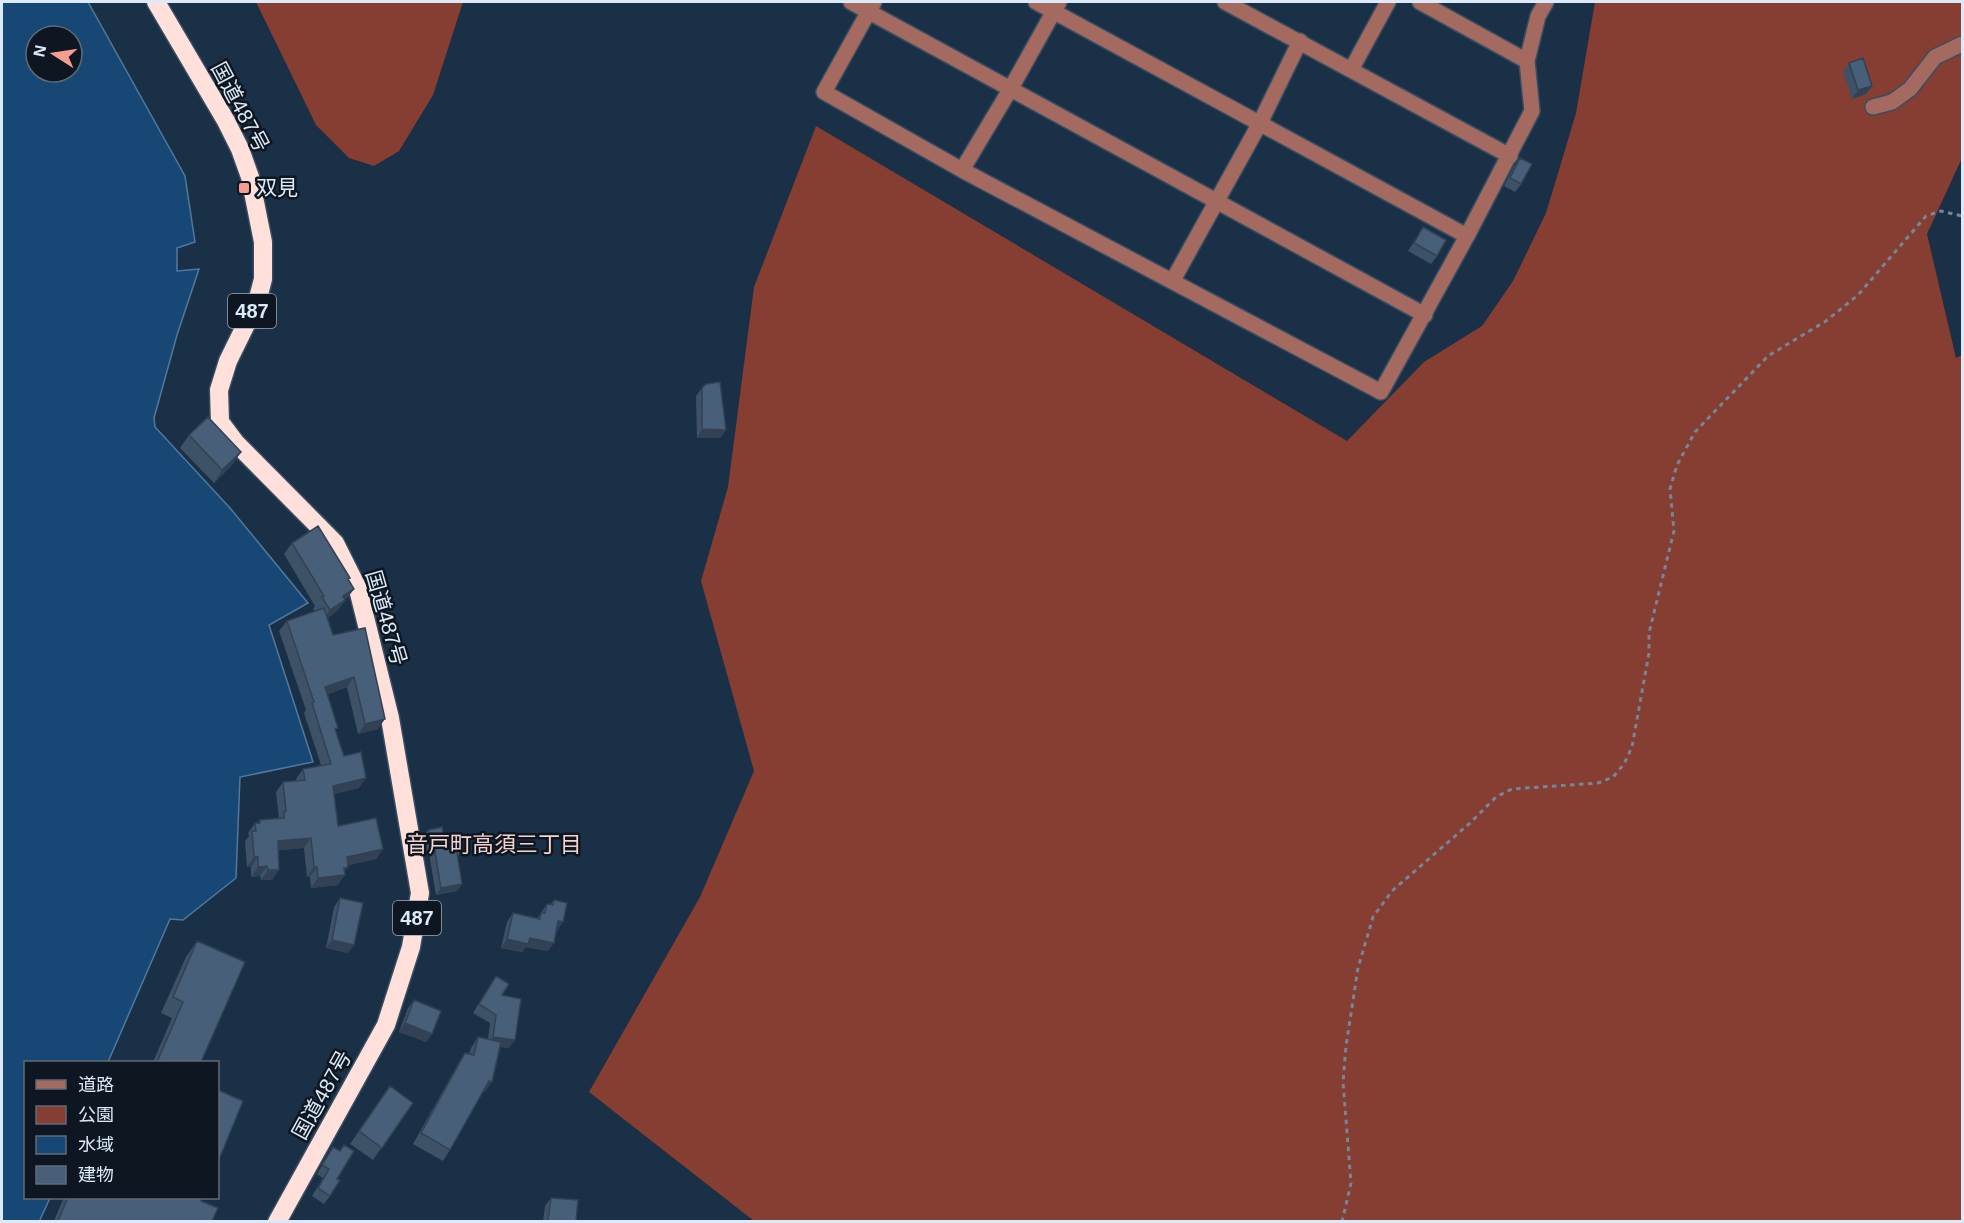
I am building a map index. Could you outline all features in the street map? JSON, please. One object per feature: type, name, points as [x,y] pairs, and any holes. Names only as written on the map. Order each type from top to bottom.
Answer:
[{"type":"highway","name":"国道487号","points":[[156,2],[240,149],[250,177],[263,242],[263,279],[257,302],[228,361],[219,390],[220,422],[235,442],[335,543],[358,589],[390,718],[420,892],[411,947],[386,1025],[277,1221]]},
{"type":"street","points":[[851,2],[871,6],[1011,88],[1425,315]]},
{"type":"street","points":[[1036,2],[1056,6],[1260,123],[1467,236]]},
{"type":"street","points":[[1226,2],[1510,156]]},
{"type":"street","points":[[1351,70],[1388,2]]},
{"type":"street","points":[[1420,2],[1527,60]]},
{"type":"street","points":[[871,6],[824,92],[962,170],[1381,392],[1425,315],[1532,111],[1527,60],[1538,16],[1546,2]]},
{"type":"street","points":[[962,170],[1056,6]]},
{"type":"street","points":[[1173,280],[1260,123],[1300,41]]},
{"type":"street","points":[[1874,106],[1892,102],[1910,89],[1935,57],[1962,44]]},
{"type":"path","points":[[1342,1221],[1351,1183],[1343,1082],[1346,1046],[1358,968],[1373,917],[1392,891],[1470,823],[1496,797],[1512,789],[1598,783],[1612,777],[1624,764],[1632,747],[1649,653],[1649,633],[1674,531],[1670,489],[1677,465],[1695,432],[1768,356],[1826,321],[1858,295],[1926,216],[1941,211],[1962,216]]},
{"type":"green space","points":[[256,2],[463,2],[433,95],[399,151],[374,166],[349,158],[316,125]]},
{"type":"green space","points":[[1595,2],[1962,2],[1962,158],[1927,234],[1956,358],[1962,355],[1962,1221],[754,1221],[589,1092],[700,897],[754,771],[701,581],[728,487],[754,287],[816,126],[1347,441],[1424,362],[1482,326],[1513,281],[1546,213],[1576,113]]},
{"type":"water","points":[[2,2],[88,2],[185,176],[195,242],[177,248],[177,271],[199,269],[177,335],[154,418],[155,427],[230,508],[308,603],[269,625],[313,762],[240,777],[236,878],[183,920],[170,919],[108,1061],[24,1061],[24,1199],[50,1199],[39,1222],[2,1221]]},
{"type":"building","points":[[1863,58],[1872,86],[1858,90],[1849,63]]},
{"type":"building","points":[[1520,158],[1532,164],[1521,184],[1510,178]]},
{"type":"building","points":[[1423,227],[1446,240],[1437,256],[1414,243]]},
{"type":"building","points":[[720,382],[726,430],[702,429],[702,388],[706,384]]},
{"type":"building","points":[[208,417],[241,452],[222,470],[189,435]]},
{"type":"building","points":[[318,526],[350,578],[348,579],[354,589],[343,596],[345,600],[330,610],[292,543]]},
{"type":"building","points":[[324,608],[333,635],[365,628],[385,719],[365,724],[354,677],[325,687],[344,756],[361,752],[366,778],[333,786],[338,826],[376,818],[383,849],[347,857],[348,867],[344,868],[345,875],[318,878],[317,867],[314,867],[311,838],[278,841],[279,870],[268,870],[267,866],[258,867],[258,857],[254,857],[252,831],[256,831],[255,823],[260,823],[260,820],[284,818],[286,811],[283,782],[305,780],[303,769],[331,764],[312,703],[314,702],[287,621]]},
{"type":"building","points":[[442,827],[444,838],[456,835],[461,852],[457,853],[462,884],[441,888],[434,846],[431,846],[428,830]]},
{"type":"building","points":[[340,898],[363,903],[354,945],[332,940]]},
{"type":"building","points":[[554,900],[567,903],[563,922],[558,921],[554,943],[530,938],[528,944],[507,939],[513,913],[540,919],[541,913],[545,913],[547,904],[553,905]]},
{"type":"building","points":[[197,941],[245,962],[201,1061],[157,1061],[183,1002],[173,997]]},
{"type":"building","points":[[496,976],[509,984],[502,995],[521,999],[515,1040],[493,1037],[496,1015],[479,1004]]},
{"type":"building","points":[[414,1000],[441,1011],[432,1034],[405,1023]]},
{"type":"building","points":[[478,1037],[501,1042],[492,1082],[489,1081],[450,1150],[421,1133],[465,1053],[474,1055]]},
{"type":"building","points":[[390,1086],[413,1103],[382,1148],[359,1131]]},
{"type":"building","points":[[219,1090],[243,1101],[219,1160]]},
{"type":"building","points":[[344,1145],[354,1151],[337,1179],[340,1180],[330,1196],[318,1188],[329,1169],[322,1165],[333,1147],[340,1151]]},
{"type":"building","points":[[551,1198],[578,1200],[576,1221],[548,1221]]},
{"type":"building","points":[[67,1199],[202,1199],[201,1201],[218,1208],[212,1221],[58,1221]]},
{"type":"place","name":"双見","points":[[244,188]]},
{"type":"district","name":"音戸町高須三丁目","points":[[494,844]]}]
